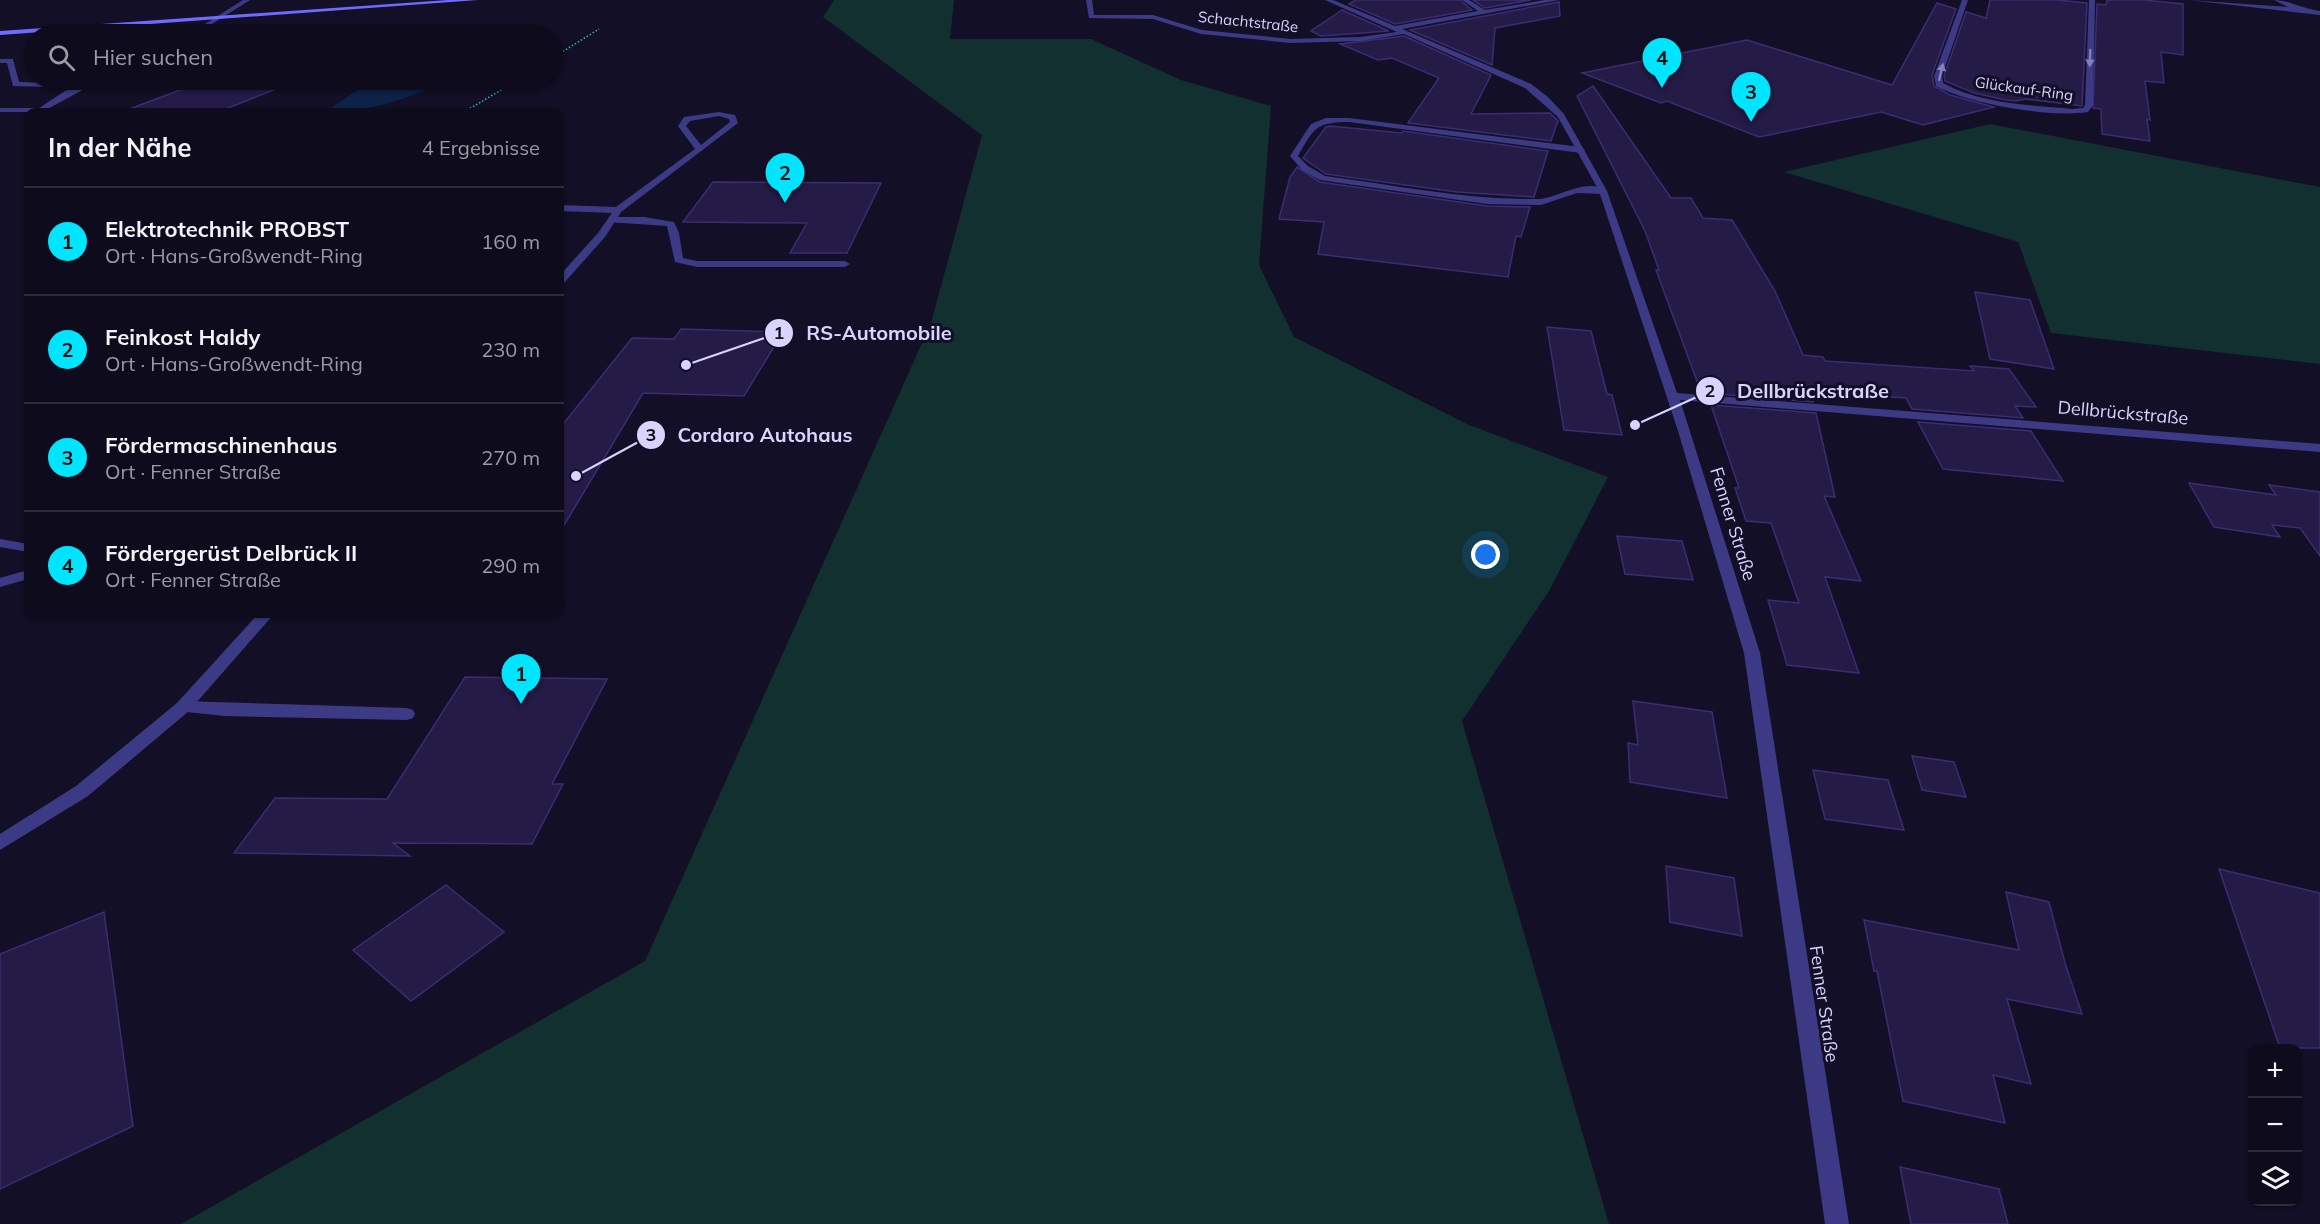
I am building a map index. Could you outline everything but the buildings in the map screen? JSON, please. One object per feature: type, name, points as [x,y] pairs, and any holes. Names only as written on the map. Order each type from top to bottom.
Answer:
[{"type":"main road","points":[[118,24],[475,0]]},
{"type":"main road","points":[[0,33],[24,31]]},
{"type":"street","points":[[209,24],[247,0]]},
{"type":"street","name":"Schachtstraße","points":[[1089,0],[1091,20],[1153,17],[1201,32],[1291,41],[1360,39],[1556,0]]},
{"type":"street","name":"Fenner Straße","points":[[1328,0],[1528,86],[1545,99],[1561,116],[1603,191],[1672,396],[1752,652],[1837,1224]]},
{"type":"street","points":[[1465,0],[1485,13]]},
{"type":"street","name":"Glückauf-Ring","points":[[1965,0],[1938,76],[1939,84],[1947,90],[1973,97],[2085,111],[2089,105],[2092,0]]},
{"type":"street","points":[[2191,0],[2300,10],[2320,14]]},
{"type":"street","points":[[2277,0],[2300,10]]},
{"type":"street","points":[[0,61],[10,61],[16,84],[24,84]]},
{"type":"street","points":[[43,108],[75,90]]},
{"type":"street","points":[[0,110],[24,111]]},
{"type":"street","points":[[564,278],[602,235],[618,210],[734,123],[732,117],[719,114],[687,119],[682,126],[699,148]]},
{"type":"street","points":[[1581,150],[1349,120],[1322,119],[1313,125],[1294,156],[1305,168],[1323,178],[1487,201],[1541,202],[1576,190],[1603,191]]},
{"type":"street","points":[[564,208],[618,210]]},
{"type":"street","points":[[611,220],[644,220],[671,224],[676,235],[676,253],[679,260],[697,264],[845,264]]},
{"type":"street","name":"Dellbrückstraße","points":[[1672,396],[2320,448]]},
{"type":"street","points":[[0,543],[24,547]]},
{"type":"street","points":[[0,582],[24,575]]},
{"type":"street","points":[[0,843],[82,791],[183,707],[262,618]]},
{"type":"street","points":[[183,707],[407,714]]},
{"type":"path","points":[[564,51],[599,29]]},
{"type":"path","points":[[471,108],[501,90]]},
{"type":"green space","points":[[834,0],[954,0],[950,39],[1091,39],[1181,80],[1271,106],[1259,265],[1294,337],[1469,425],[1608,477],[1549,591],[1462,721],[1609,1224],[181,1224],[645,961],[931,323],[982,135],[823,17]]},
{"type":"green space","points":[[1990,124],[2320,187],[2320,364],[2051,333],[2018,242],[1784,172]]},
{"type":"water","points":[[358,90],[424,90],[390,103],[366,108],[330,108]]},
{"type":"place","name":"Fördergerüst Delbrück II","points":[[1662,88]]},
{"type":"place","name":"Fördermaschinenhaus","points":[[1751,122]]},
{"type":"place","name":"Feinkost Haldy","points":[[785,203]]},
{"type":"place","name":"RS-Automobile","points":[[686,365]]},
{"type":"place","name":"Dellbrückstraße","points":[[1635,425]]},
{"type":"place","name":"Cordaro Autohaus","points":[[576,476]]},
{"type":"place","name":"Elektrotechnik PROBST","points":[[521,704]]}]
